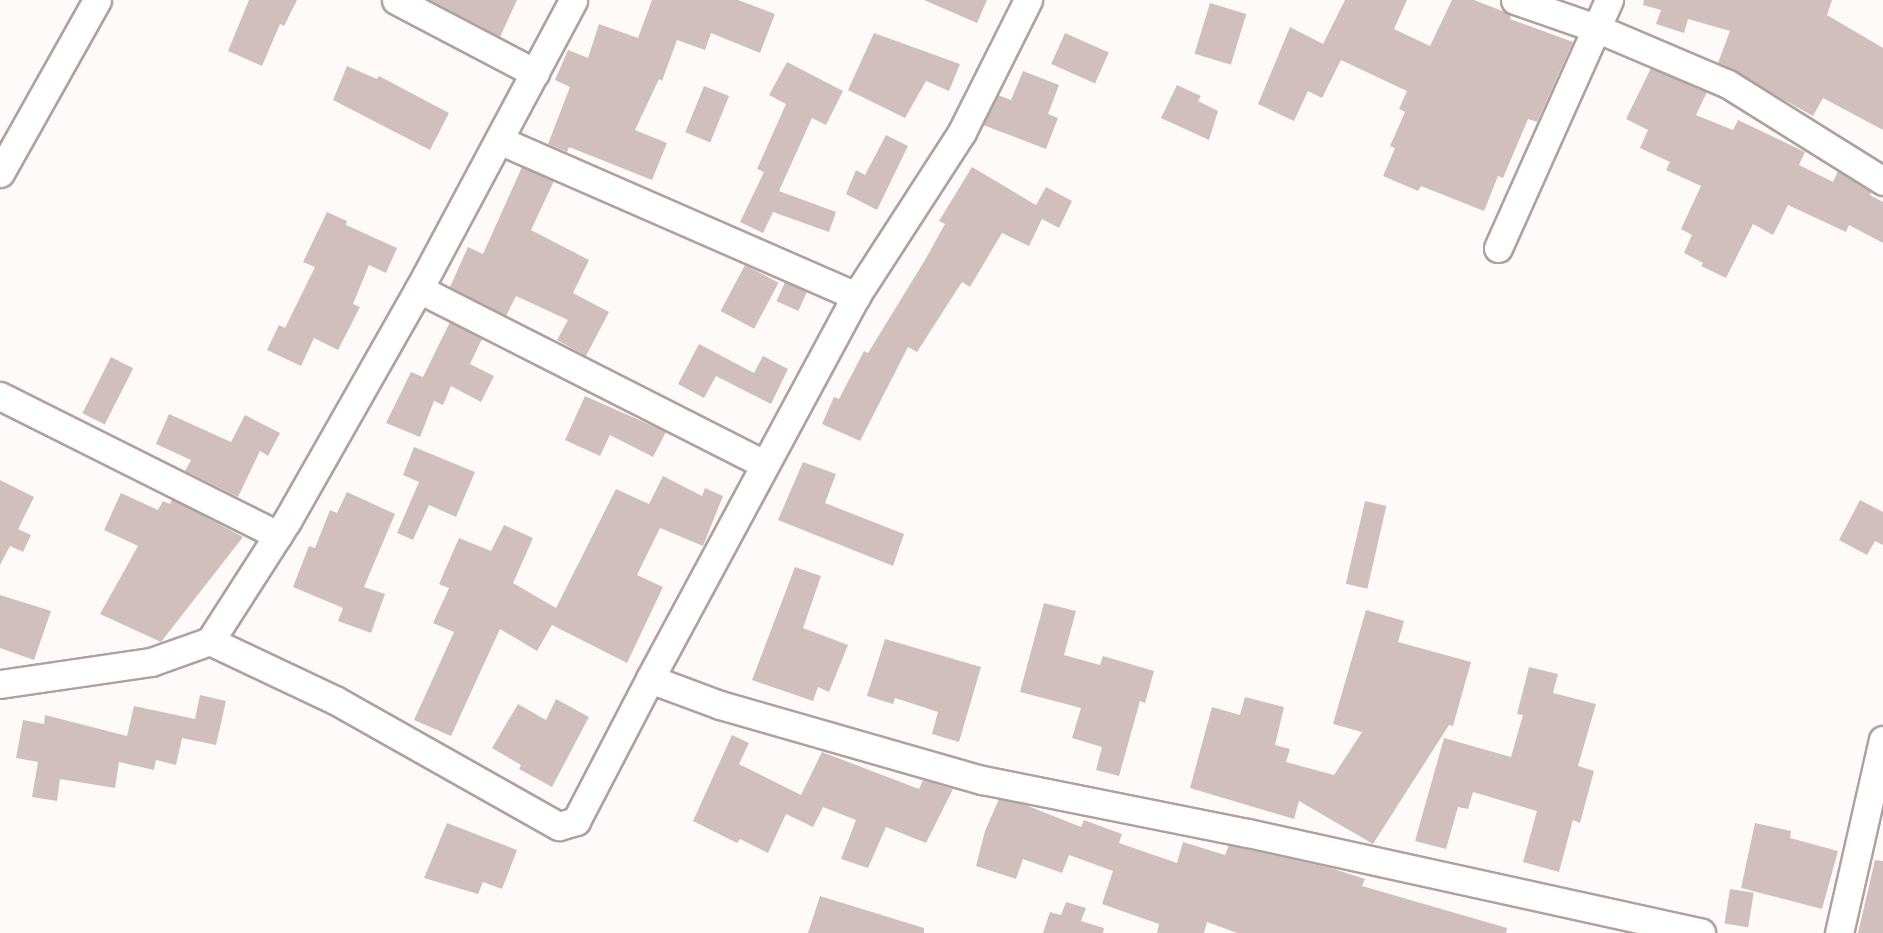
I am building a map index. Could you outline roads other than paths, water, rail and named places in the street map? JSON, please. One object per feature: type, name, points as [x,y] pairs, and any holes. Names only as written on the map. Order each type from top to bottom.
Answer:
[{"type":"street","points":[[0,173],[97,0]]},
{"type":"street","points":[[396,0],[535,73]]},
{"type":"street","points":[[0,684],[151,662],[210,641],[278,535],[419,289],[573,0]]},
{"type":"street","points":[[210,641],[336,700],[559,826],[576,821],[764,464],[856,296],[939,171],[1028,0]]},
{"type":"street","points":[[1515,0],[1596,28],[1728,84],[1883,181]]},
{"type":"street","points":[[1498,248],[1609,0]]},
{"type":"street","points":[[499,140],[856,296]]},
{"type":"street","points":[[419,289],[764,464]]},
{"type":"street","points":[[0,396],[278,535]]},
{"type":"street","points":[[650,679],[720,705],[982,780],[1248,833],[1701,933]]},
{"type":"street","points":[[1839,933],[1883,740]]}]
